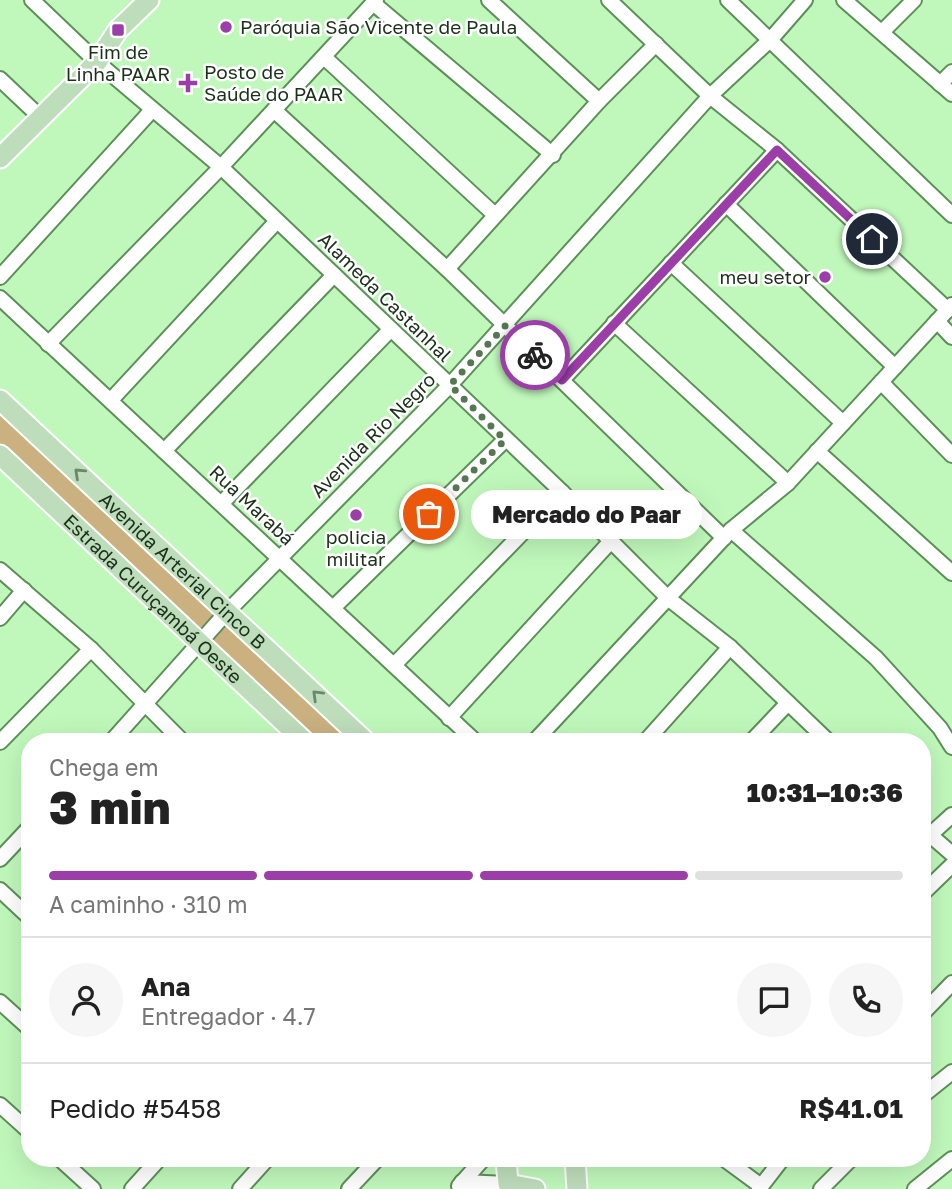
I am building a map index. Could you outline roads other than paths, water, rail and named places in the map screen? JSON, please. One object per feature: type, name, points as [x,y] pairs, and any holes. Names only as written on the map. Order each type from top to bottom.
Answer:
[{"type":"main road","points":[[0,158],[97,62],[118,30],[149,0]]},
{"type":"main road","name":"Avenida Arterial Cinco B","points":[[0,400],[357,733]]},
{"type":"main road","name":"Estrada Curuçambá Oeste","points":[[0,455],[295,733]]},
{"type":"main road","points":[[507,1167],[509,1186],[535,1189]]},
{"type":"main road","points":[[576,1167],[577,1189]]},
{"type":"street","name":"Alameda Castanhal","points":[[32,0],[97,62],[221,167],[562,492],[669,599],[730,647],[820,733]]},
{"type":"street","points":[[489,0],[599,101]]},
{"type":"street","points":[[542,733],[728,534],[788,483],[950,307],[777,150],[710,96],[609,0]]},
{"type":"street","points":[[728,0],[952,215]]},
{"type":"street","name":"Avenida Rio Negro","points":[[120,733],[228,611],[450,385],[710,96],[771,39],[805,0]]},
{"type":"street","points":[[844,0],[952,94]]},
{"type":"street","points":[[882,32],[914,0]]},
{"type":"street","points":[[48,344],[221,167],[375,1],[552,155]]},
{"type":"street","points":[[447,269],[599,101],[656,44]]},
{"type":"street","points":[[324,57],[495,215]]},
{"type":"street","points":[[940,83],[952,72]]},
{"type":"street","points":[[0,79],[40,117]]},
{"type":"street","points":[[0,277],[152,110]]},
{"type":"street","points":[[274,110],[728,534],[876,658],[940,728],[952,747]]},
{"type":"street","points":[[562,380],[777,150]]},
{"type":"street","points":[[726,204],[895,367]]},
{"type":"street","points":[[111,400],[277,221]]},
{"type":"street","points":[[671,263],[843,423]]},
{"type":"street","points":[[164,451],[334,275]]},
{"type":"street","name":"Rua Marabá","points":[[0,298],[466,733]]},
{"type":"street","points":[[937,321],[952,337]]},
{"type":"street","points":[[614,323],[788,483]]},
{"type":"street","points":[[222,503],[391,329]]},
{"type":"street","points":[[881,382],[952,455]]},
{"type":"street","points":[[334,607],[505,440]]},
{"type":"street","points":[[817,451],[952,573]]},
{"type":"street","points":[[394,665],[562,492]]},
{"type":"street","points":[[449,718],[611,541]]},
{"type":"street","points":[[0,570],[91,649],[174,733]]},
{"type":"street","points":[[0,618],[24,590]]},
{"type":"street","points":[[653,733],[730,647]]},
{"type":"street","points":[[0,742],[91,649]]},
{"type":"street","points":[[760,733],[788,703]]},
{"type":"street","points":[[931,828],[952,815]]},
{"type":"street","points":[[931,835],[952,854]]},
{"type":"street","points":[[0,859],[21,837]]},
{"type":"street","points":[[931,885],[952,865]]},
{"type":"street","points":[[0,890],[21,910]]},
{"type":"street","points":[[931,1004],[952,983]]},
{"type":"street","points":[[0,1002],[21,1021]]},
{"type":"street","points":[[931,1089],[952,1072]]},
{"type":"street","points":[[0,1105],[21,1124]]},
{"type":"street","points":[[915,1189],[952,1159]]},
{"type":"street","points":[[69,1167],[93,1189]]},
{"type":"street","points":[[132,1189],[152,1167]]},
{"type":"street","points":[[240,1189],[260,1167]]},
{"type":"street","points":[[349,1189],[370,1167]]},
{"type":"street","points":[[459,1186],[476,1167]]},
{"type":"street","points":[[734,1167],[760,1187],[776,1167]]},
{"type":"street","points":[[821,1189],[843,1167]]},
{"type":"street","points":[[459,1186],[509,1186]]},
{"type":"place","name":"Paróquia São Vicente de Paula","points":[[226,27]]},
{"type":"place","name":"Fim de Linha PAAR","points":[[118,30]]},
{"type":"place","name":"Posto de Saúde do PAAR","points":[[188,83]]},
{"type":"place","name":"meu setor","points":[[825,277]]},
{"type":"place","name":"Mercado do Paar","points":[[429,514]]},
{"type":"place","name":"policia militar","points":[[356,515]]}]
